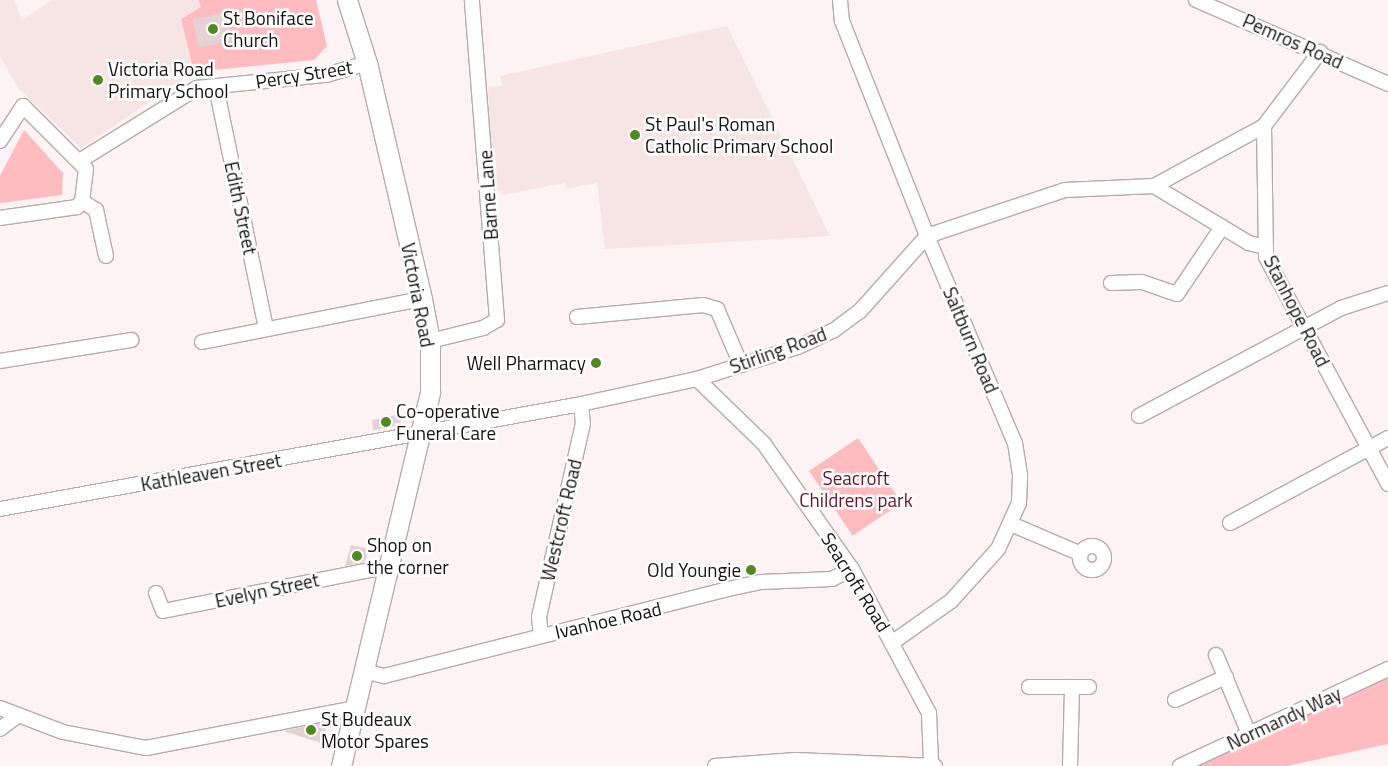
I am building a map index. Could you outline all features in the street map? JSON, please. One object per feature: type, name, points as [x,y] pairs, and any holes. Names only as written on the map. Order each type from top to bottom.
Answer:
[{"type":"street","name":"Victoria Road","points":[[340,766],[365,672],[430,391],[430,341],[422,299],[367,63],[347,0]]},
{"type":"street","name":"Barne Lane","points":[[430,341],[483,328],[497,320],[472,0]]},
{"type":"street","name":"Saltburn Road","points":[[840,0],[842,21],[927,236],[1015,443],[1019,503],[998,549],[951,602],[893,642]]},
{"type":"street","name":"Pemros Road","points":[[1196,0],[1320,52],[1388,84]]},
{"type":"street","points":[[1264,126],[1320,52]]},
{"type":"street","name":"Percy Street","points":[[81,160],[197,88],[326,75],[367,63]]},
{"type":"street","name":"Edith Street","points":[[216,87],[266,328]]},
{"type":"street","points":[[0,141],[23,106],[81,160],[86,169],[82,201],[77,207],[0,218]]},
{"type":"street","name":"Stirling Road","points":[[421,431],[581,404],[697,379],[741,365],[833,331],[860,311],[927,236],[1065,190],[1154,186],[1264,126]]},
{"type":"street","name":"Stanhope Road","points":[[1264,126],[1265,247],[1304,327],[1388,484]]},
{"type":"street","points":[[1154,186],[1222,226],[1265,247]]},
{"type":"street","points":[[82,201],[96,210],[106,256]]},
{"type":"street","points":[[1111,283],[1142,282],[1178,294],[1222,226]]},
{"type":"street","points":[[1139,416],[1341,308],[1388,293]]},
{"type":"street","points":[[202,342],[422,299]]},
{"type":"street","points":[[585,321],[703,305],[717,309],[741,365]]},
{"type":"street","points":[[0,361],[131,340]]},
{"type":"street","name":"Seacroft Road","points":[[697,379],[764,444],[852,569],[893,642],[929,713],[933,764]]},
{"type":"street","name":"Westcroft Road","points":[[541,636],[539,617],[583,424],[581,404]]},
{"type":"street","name":"Kathleaven Street","points":[[0,509],[421,431]]},
{"type":"street","points":[[1230,523],[1388,438]]},
{"type":"street","points":[[1011,524],[1081,554]]},
{"type":"street","name":"Evelyn Street","points":[[156,593],[163,611],[390,566]]},
{"type":"street","name":"Ivanhoe Road","points":[[365,672],[384,676],[761,582],[832,579],[852,569]]},
{"type":"street","points":[[1216,655],[1249,734]]},
{"type":"street","name":"Normandy Way","points":[[1180,766],[1388,669]]},
{"type":"street","points":[[1175,700],[1226,678]]},
{"type":"street","points":[[1029,687],[1089,686]]},
{"type":"street","points":[[1070,766],[1072,687]]},
{"type":"street","points":[[0,708],[16,717],[103,742],[146,748],[202,740],[356,708]]},
{"type":"street","points":[[0,729],[16,717]]},
{"type":"street","points":[[715,766],[796,760],[933,764]]},
{"type":"shaded area","name":"Victoria Road Primary School","points":[[0,0],[14,0],[22,20],[52,0],[198,0],[201,7],[181,19],[194,72],[81,148],[19,89],[0,57]]},
{"type":"shaded area","name":"St Paul's Roman Catholic Primary School","points":[[727,26],[830,236],[605,249],[597,183],[566,189],[565,183],[503,195],[493,186],[488,87],[502,86],[500,76]]},
{"type":"green space","points":[[198,0],[316,0],[327,46],[314,60],[194,72],[181,19],[201,7]]},
{"type":"green space","points":[[24,130],[63,173],[62,195],[0,203],[0,176]]},
{"type":"green space","name":"Seacroft Childrens park","points":[[858,438],[902,503],[853,536],[809,471]]},
{"type":"green space","points":[[1388,669],[1388,744],[1287,766],[1180,766]]},
{"type":"building","name":"St Boniface Church","points":[[227,12],[233,40],[199,48],[193,19]]},
{"type":"building","name":"Co-operative Funeral Care","points":[[403,414],[400,425],[373,430],[372,420]]},
{"type":"building","name":"Shop on the corner","points":[[351,545],[369,549],[365,562],[345,566]]},
{"type":"building","name":"St Budeaux Motor Spares","points":[[327,722],[324,744],[283,731]]},
{"type":"place","name":"St Boniface Church","points":[[213,29]]},
{"type":"place","name":"Victoria Road Primary School","points":[[98,80]]},
{"type":"place","name":"St Paul's Roman Catholic Primary School","points":[[635,135]]},
{"type":"place","name":"Well Pharmacy","points":[[596,363]]},
{"type":"place","name":"Co-operative Funeral Care","points":[[386,422]]},
{"type":"place","name":"Shop on the corner","points":[[357,556]]},
{"type":"place","name":"Old Youngie","points":[[751,570]]},
{"type":"place","name":"St Budeaux Motor Spares","points":[[311,730]]}]
